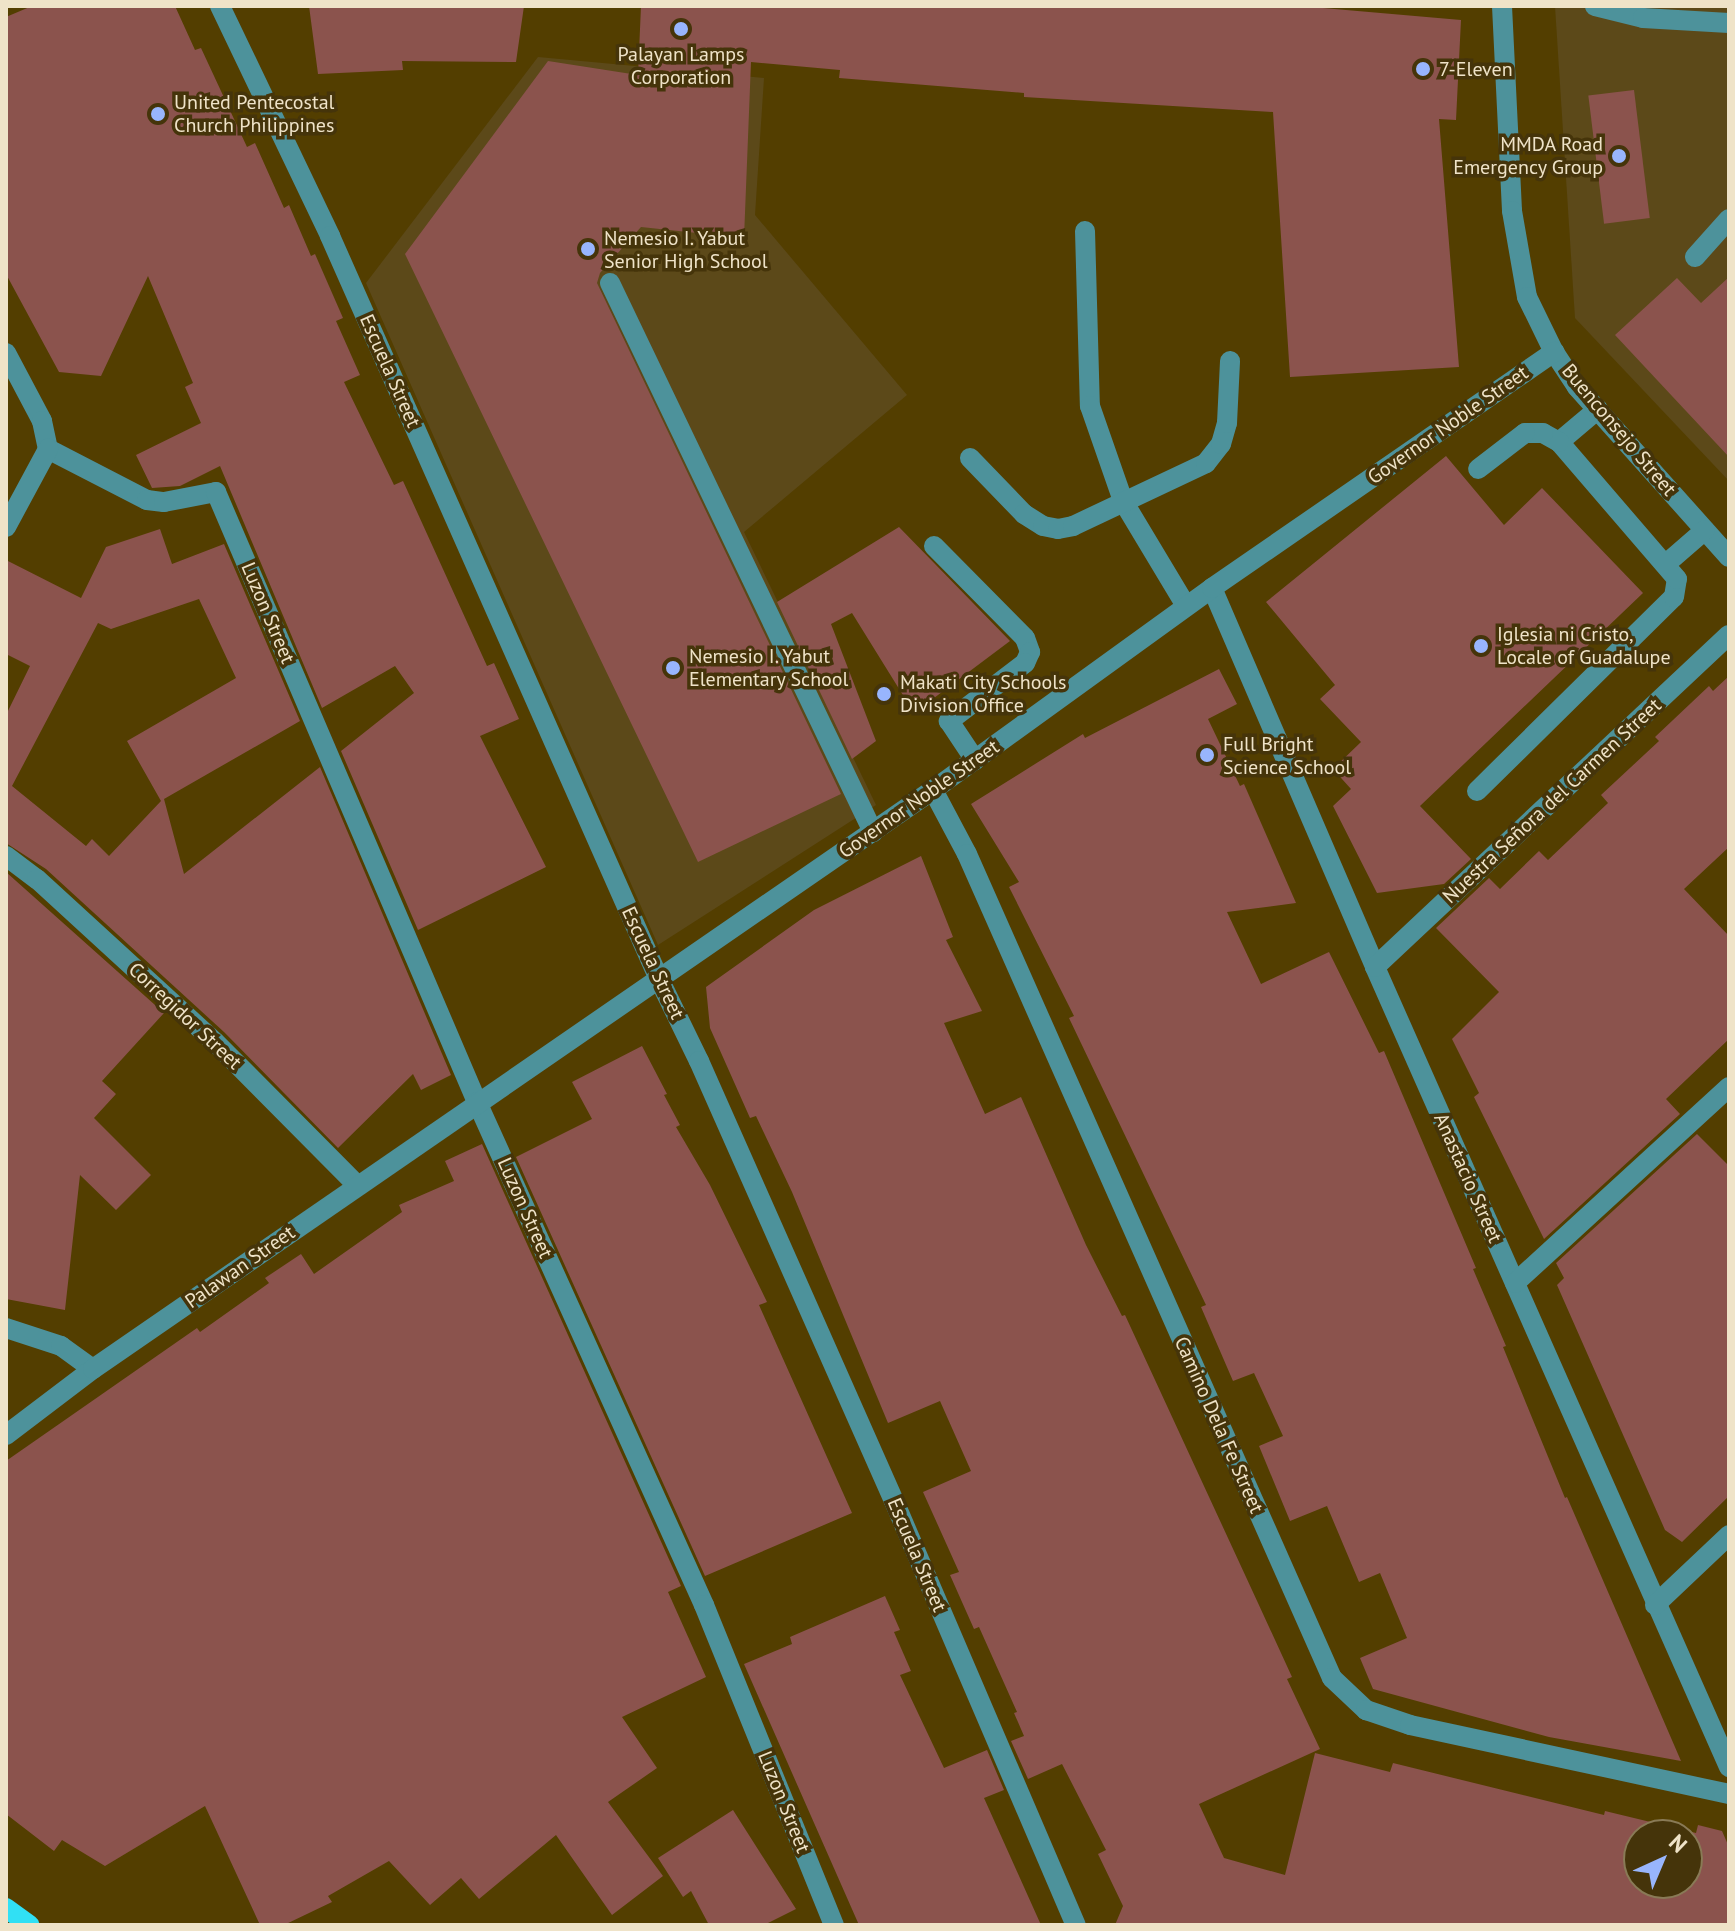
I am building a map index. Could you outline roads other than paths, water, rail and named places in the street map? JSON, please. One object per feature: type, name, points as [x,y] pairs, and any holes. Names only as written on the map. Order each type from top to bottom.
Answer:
[{"type":"main road","points":[[6,1908],[29,1925]]},
{"type":"main road","points":[[6,1918],[19,1925]]},
{"type":"street","name":"Escuela Street","points":[[220,6],[330,236],[894,1501],[1076,1925]]},
{"type":"street","name":"Buenconsejo Street","points":[[1502,6],[1512,211],[1527,297],[1554,352],[1598,409],[1729,557]]},
{"type":"street","points":[[1595,6],[1643,18],[1729,23]]},
{"type":"street","points":[[1695,257],[1729,219]]},
{"type":"street","points":[[1085,231],[1090,406],[1123,501],[1186,606]]},
{"type":"street","points":[[610,283],[873,832]]},
{"type":"street","name":"Governor Noble Street","points":[[477,1102],[873,832],[1186,606],[1554,352]]},
{"type":"street","points":[[6,353],[42,421],[48,449],[6,527]]},
{"type":"street","points":[[970,458],[1024,514],[1043,526],[1058,529],[1073,526],[1206,463],[1227,423],[1230,361]]},
{"type":"street","points":[[1559,442],[1598,409]]},
{"type":"street","points":[[1477,791],[1674,597],[1677,579],[1667,563],[1559,442],[1543,433],[1525,433],[1478,469]]},
{"type":"street","name":"Luzon Street","points":[[48,449],[147,500],[164,502],[216,492],[477,1102],[704,1605],[834,1925]]},
{"type":"street","points":[[1667,563],[1705,530]]},
{"type":"street","points":[[934,546],[1025,638],[1030,652],[1025,663],[949,721],[975,760]]},
{"type":"street","name":"Anastacio Street","points":[[1212,588],[1375,967],[1729,1767]]},
{"type":"street","name":"Nuestra Señora del Carmen Street","points":[[1375,967],[1729,635]]},
{"type":"street","name":"Camino Dela Fe Street","points":[[933,790],[967,854],[1332,1678],[1366,1710],[1410,1725],[1729,1794]]},
{"type":"street","name":"Corregidor Street","points":[[6,856],[37,879],[215,1042],[357,1185]]},
{"type":"street","points":[[1515,1283],[1729,1087]]},
{"type":"street","name":"Palawan Street","points":[[6,1435],[93,1369],[477,1102]]},
{"type":"street","points":[[6,1328],[61,1346],[93,1369]]},
{"type":"street","points":[[1655,1605],[1729,1535]]},
{"type":"place","name":"Palayan Lamps Corporation","points":[[681,29]]},
{"type":"place","name":"7-Eleven","points":[[1423,69]]},
{"type":"place","name":"United Pentecostal Church Philippines","points":[[158,114]]},
{"type":"place","name":"MMDA Road Emergency Group","points":[[1619,156]]},
{"type":"place","name":"Nemesio I. Yabut Senior High School","points":[[588,249]]},
{"type":"place","name":"Iglesia ni Cristo, Locale of Guadalupe","points":[[1481,646]]},
{"type":"place","name":"Nemesio I. Yabut Elementary School","points":[[673,668]]},
{"type":"place","name":"Makati City Schools Division Office","points":[[884,694]]},
{"type":"place","name":"Full Bright Science School","points":[[1207,755]]}]
